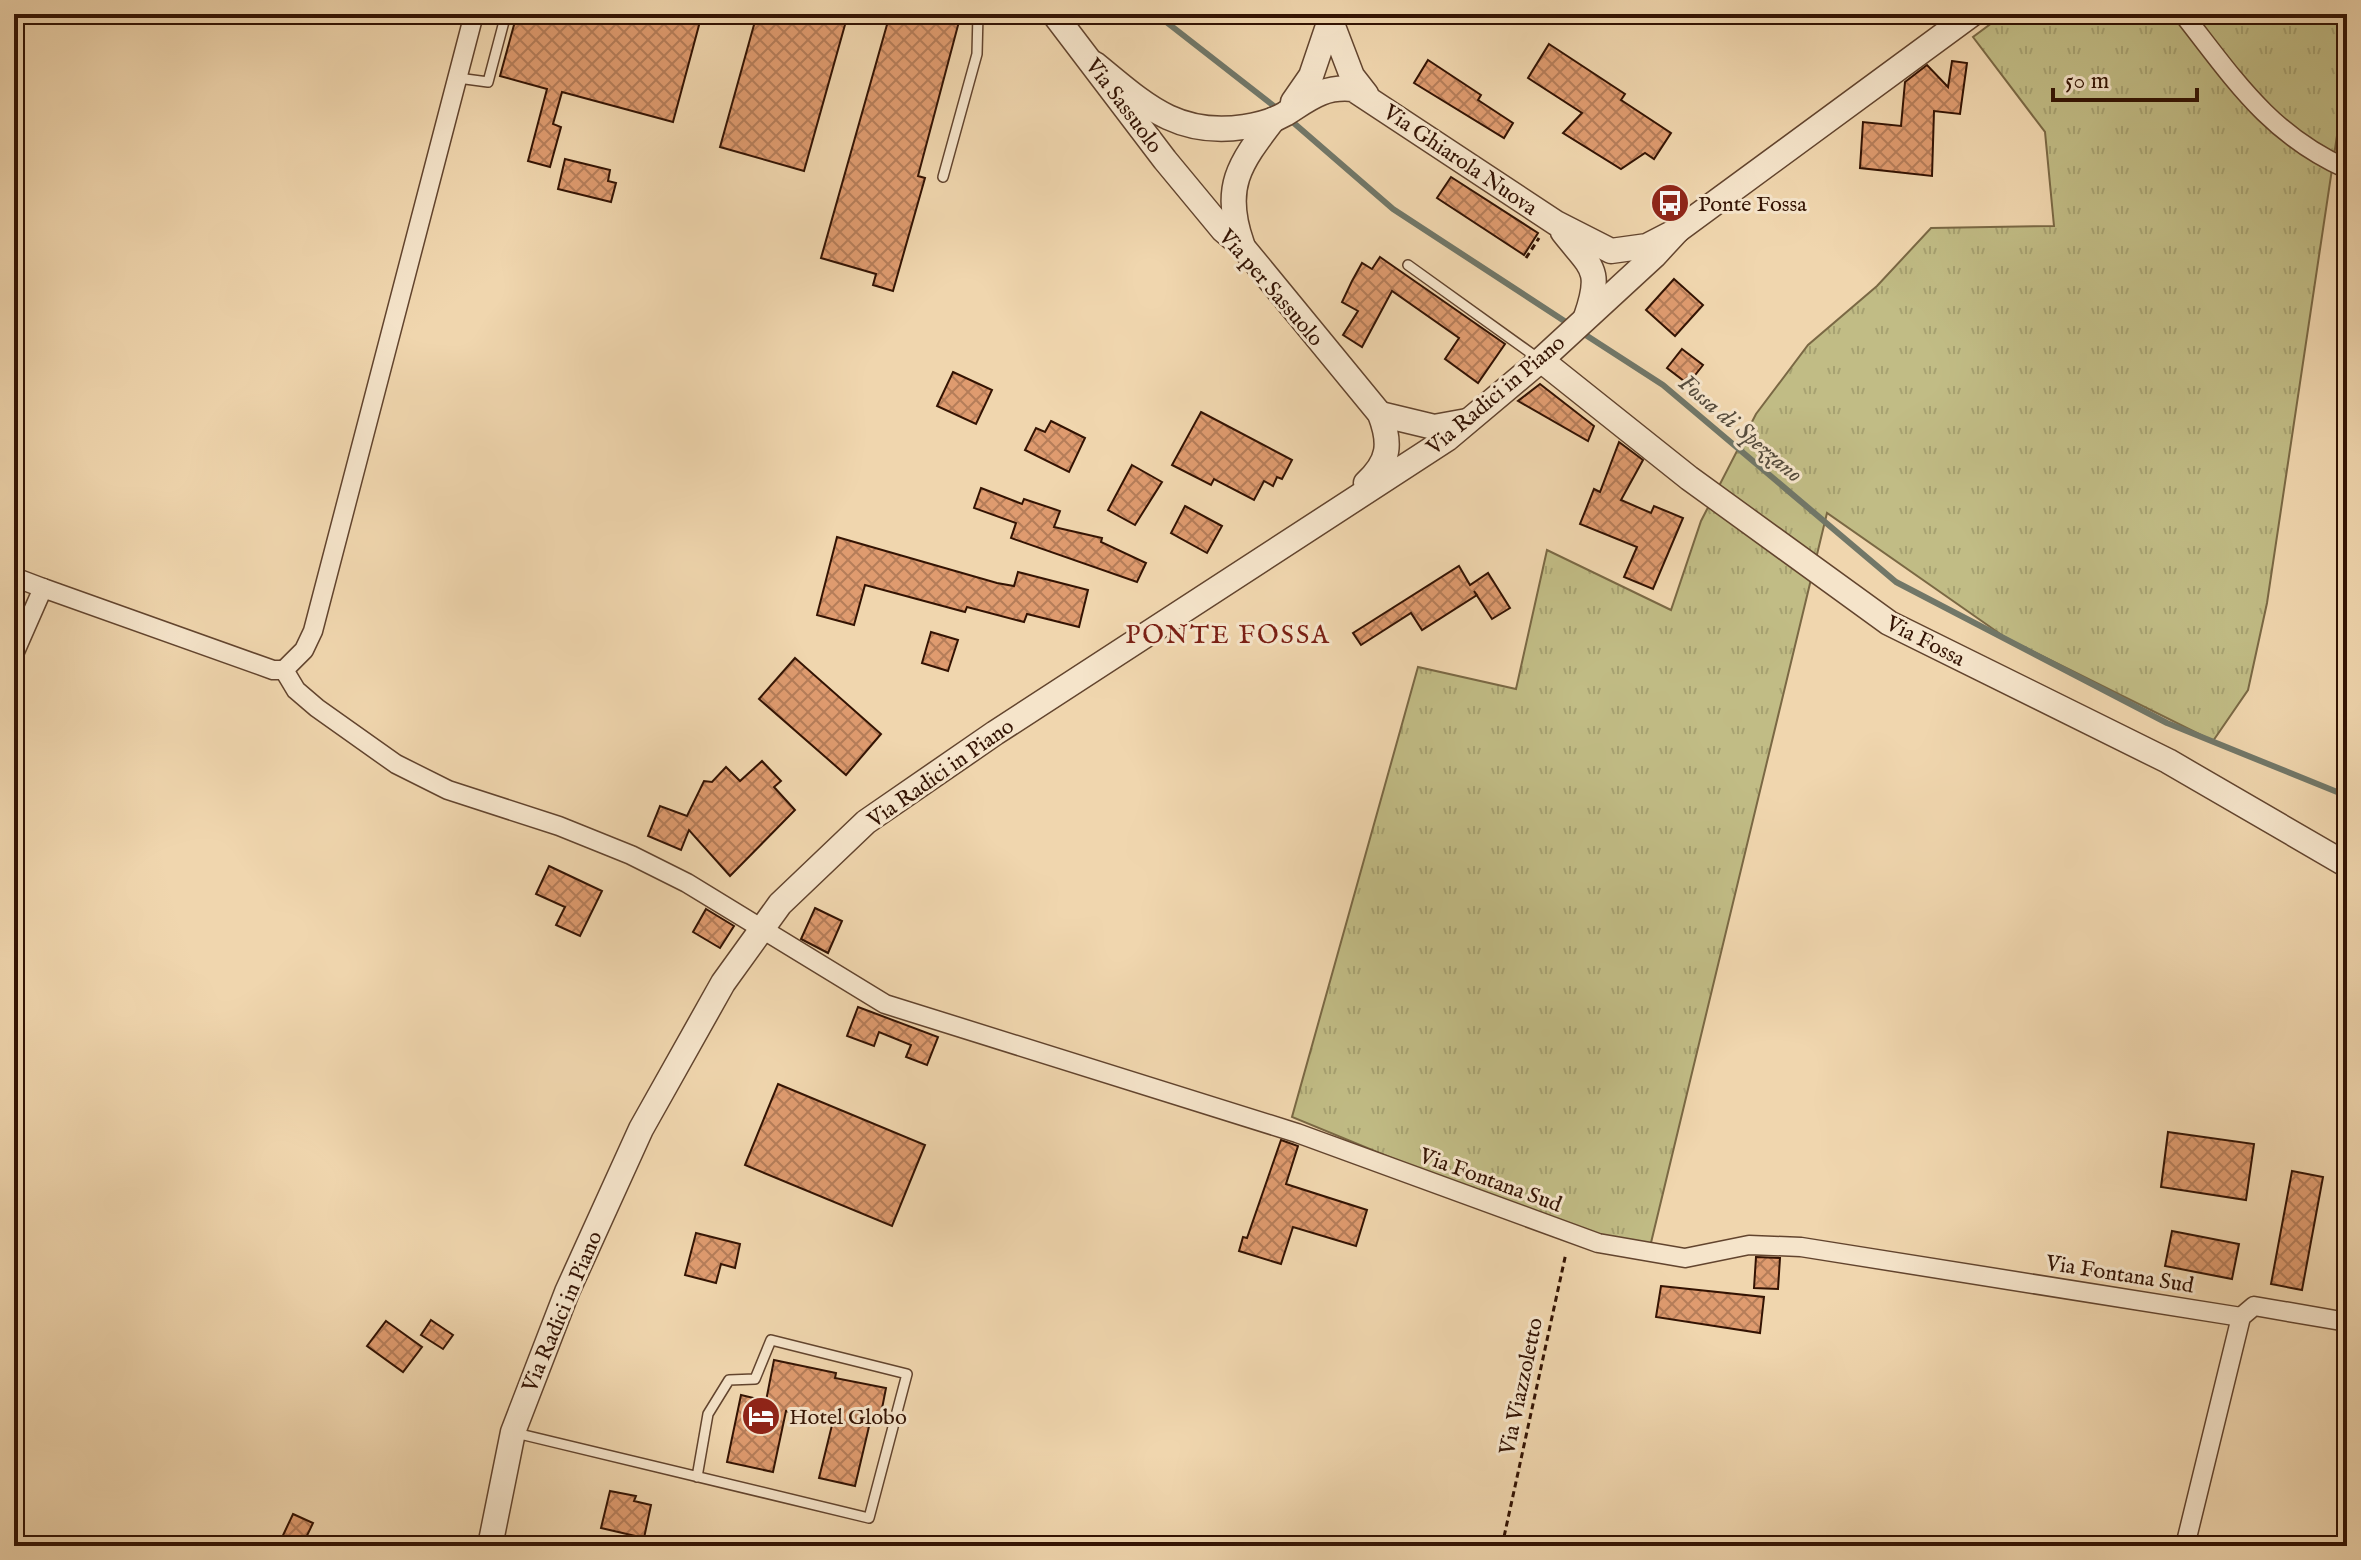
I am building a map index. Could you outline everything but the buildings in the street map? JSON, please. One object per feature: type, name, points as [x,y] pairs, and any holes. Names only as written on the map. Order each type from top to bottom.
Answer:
[{"type":"street","points":[[14,577],[273,670],[284,670],[304,650],[313,631],[474,14]]},
{"type":"street","name":"Via Sassuolo","points":[[1054,14],[1165,160]]},
{"type":"street","points":[[1556,223],[1620,253],[1647,246],[1678,230],[1972,14]]},
{"type":"street","points":[[2183,14],[2259,111],[2313,154],[2347,169]]},
{"type":"street","points":[[1309,90],[1331,18]]},
{"type":"street","points":[[1331,18],[1352,76],[1366,94]]},
{"type":"street","points":[[1095,64],[1139,100],[1184,125],[1219,130],[1268,123]]},
{"type":"street","points":[[1242,246],[1232,216],[1234,185],[1238,169],[1268,123],[1309,90],[1336,87],[1366,94]]},
{"type":"street","name":"Via Ghiarola Nuova","points":[[1366,94],[1556,223]]},
{"type":"street","name":"Via per Sassuolo","points":[[1165,160],[1223,230],[1242,246],[1380,414]]},
{"type":"street","points":[[1556,223],[1580,248],[1592,268],[1595,282],[1592,308]]},
{"type":"street","name":"Via Radici in Piano","points":[[490,1546],[513,1432],[567,1292],[641,1129],[723,983],[780,904],[866,822],[1341,506],[1447,439],[1541,360],[1592,308],[1678,230]]},
{"type":"street","name":"Via Fossa","points":[[1541,360],[1689,478],[1889,623],[2168,761],[2347,865]]},
{"type":"street","points":[[1380,414],[1434,427],[1469,421]]},
{"type":"street","points":[[1341,506],[1379,471],[1388,454],[1388,435],[1380,414]]},
{"type":"street","points":[[14,654],[43,588]]},
{"type":"street","name":"Via Fontana Sud","points":[[284,670],[296,690],[317,708],[396,764],[448,790],[559,826],[631,855],[687,883],[885,1004],[1297,1133],[1598,1243],[1685,1258],[1749,1245],[1801,1247],[2241,1317],[2254,1306],[2347,1322]]},
{"type":"street","points":[[2185,1546],[2241,1317]]},
{"type":"lane","points":[[457,78],[488,82],[506,14]]},
{"type":"lane","points":[[943,177],[977,54],[977,14]]},
{"type":"lane","points":[[1408,265],[1541,360]]},
{"type":"lane","points":[[513,1432],[697,1477],[869,1518],[907,1374],[771,1340],[755,1379],[729,1380],[708,1414],[697,1477]]},
{"type":"path","name":"Via Viazzoletto","points":[[1502,1546],[1570,1233]]},
{"type":"green space","points":[[2004,14],[2347,14],[2347,69],[2267,603],[2248,690],[2213,741],[2006,638],[1827,513],[1649,1251],[1593,1241],[1292,1117],[1418,667],[1516,689],[1547,550],[1671,610],[1701,521],[1756,414],[1808,345],[1877,286],[1931,228],[2054,226],[2045,132],[1973,37]]},
{"type":"waterway","name":"Fossa di Spezzano","points":[[1156,14],[1279,110]]},
{"type":"waterway","name":"Fossa di Spezzano","points":[[1288,118],[1393,209],[1572,326]]},
{"type":"waterway","name":"Fossa di Spezzano","points":[[1581,332],[1663,385],[1896,582],[2167,723],[2347,796]]},
{"type":"place","name":"Ponte Fossa","points":[[1670,203]]},
{"type":"place","name":"Hotel Globo","points":[[761,1416]]},
{"type":"district","name":"PONTE FOSSA","points":[[1228,634]]}]
